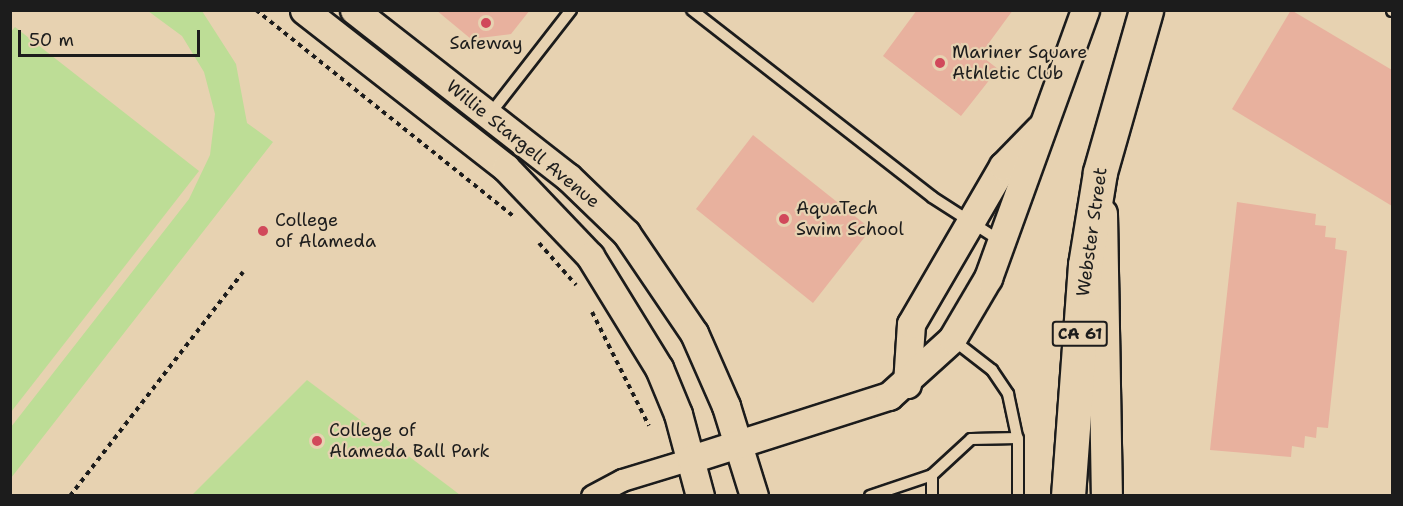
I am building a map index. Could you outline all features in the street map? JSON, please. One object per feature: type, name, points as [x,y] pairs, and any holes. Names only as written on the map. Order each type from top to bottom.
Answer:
[{"type":"main road","name":"Webster Street","points":[[1068,495],[1085,265],[1100,172],[1146,10]]},
{"type":"main road","points":[[1100,172],[1107,495]]},
{"type":"street","name":"Willie Stargell Avenue","points":[[304,10],[506,168],[564,224],[610,281],[640,331],[677,411],[700,495]]},
{"type":"street","name":"Willie Stargell Avenue","points":[[354,10],[490,114],[597,203],[650,264],[694,333],[740,445],[754,495]]},
{"type":"street","points":[[592,495],[622,480],[846,414],[907,384],[952,339],[1002,242],[1085,10]]},
{"type":"street","points":[[907,384],[911,324],[968,220],[1003,166],[1044,124]]},
{"type":"lane","points":[[490,114],[571,10]]},
{"type":"lane","points":[[692,10],[968,220],[1002,242]]},
{"type":"lane","points":[[952,339],[992,370],[1008,394],[1018,438],[1018,495]]},
{"type":"lane","points":[[870,495],[932,475],[971,439],[1018,438]]},
{"type":"lane","points":[[932,475],[932,495]]},
{"type":"path","points":[[256,10],[518,220]]},
{"type":"path","points":[[533,236],[580,293]]},
{"type":"path","points":[[70,495],[243,272]]},
{"type":"path","points":[[586,303],[649,426]]},
{"type":"green space","points":[[148,11],[202,11],[236,64],[247,123],[273,142],[11,478],[11,427],[189,199],[210,155],[215,114],[204,72],[182,36]]},
{"type":"green space","points":[[15,27],[199,171],[11,412],[10,33]]},
{"type":"green space","name":"College of Alameda Ball Park","points":[[307,380],[451,488],[460,495],[192,495]]},
{"type":"building","name":"Safeway","points":[[436,10],[530,10],[511,34],[471,39]]},
{"type":"building","name":"Mariner Square Athletic Club","points":[[917,10],[1013,10],[980,55],[998,69],[961,116],[883,56]]},
{"type":"building","points":[[1291,10],[1392,70],[1392,206],[1232,109]]},
{"type":"building","name":"AquaTech Swim School","points":[[753,135],[871,229],[813,303],[696,209]]},
{"type":"building","points":[[1237,202],[1316,214],[1315,225],[1326,226],[1325,237],[1336,238],[1335,249],[1347,251],[1328,428],[1317,427],[1316,438],[1305,436],[1304,448],[1292,446],[1291,457],[1210,450]]},
{"type":"place","name":"Safeway","points":[[486,23]]},
{"type":"place","name":"Mariner Square Athletic Club","points":[[940,63]]},
{"type":"place","name":"AquaTech Swim School","points":[[784,219]]},
{"type":"place","name":"College of Alameda","points":[[263,231]]},
{"type":"place","name":"College of Alameda Ball Park","points":[[317,441]]}]
